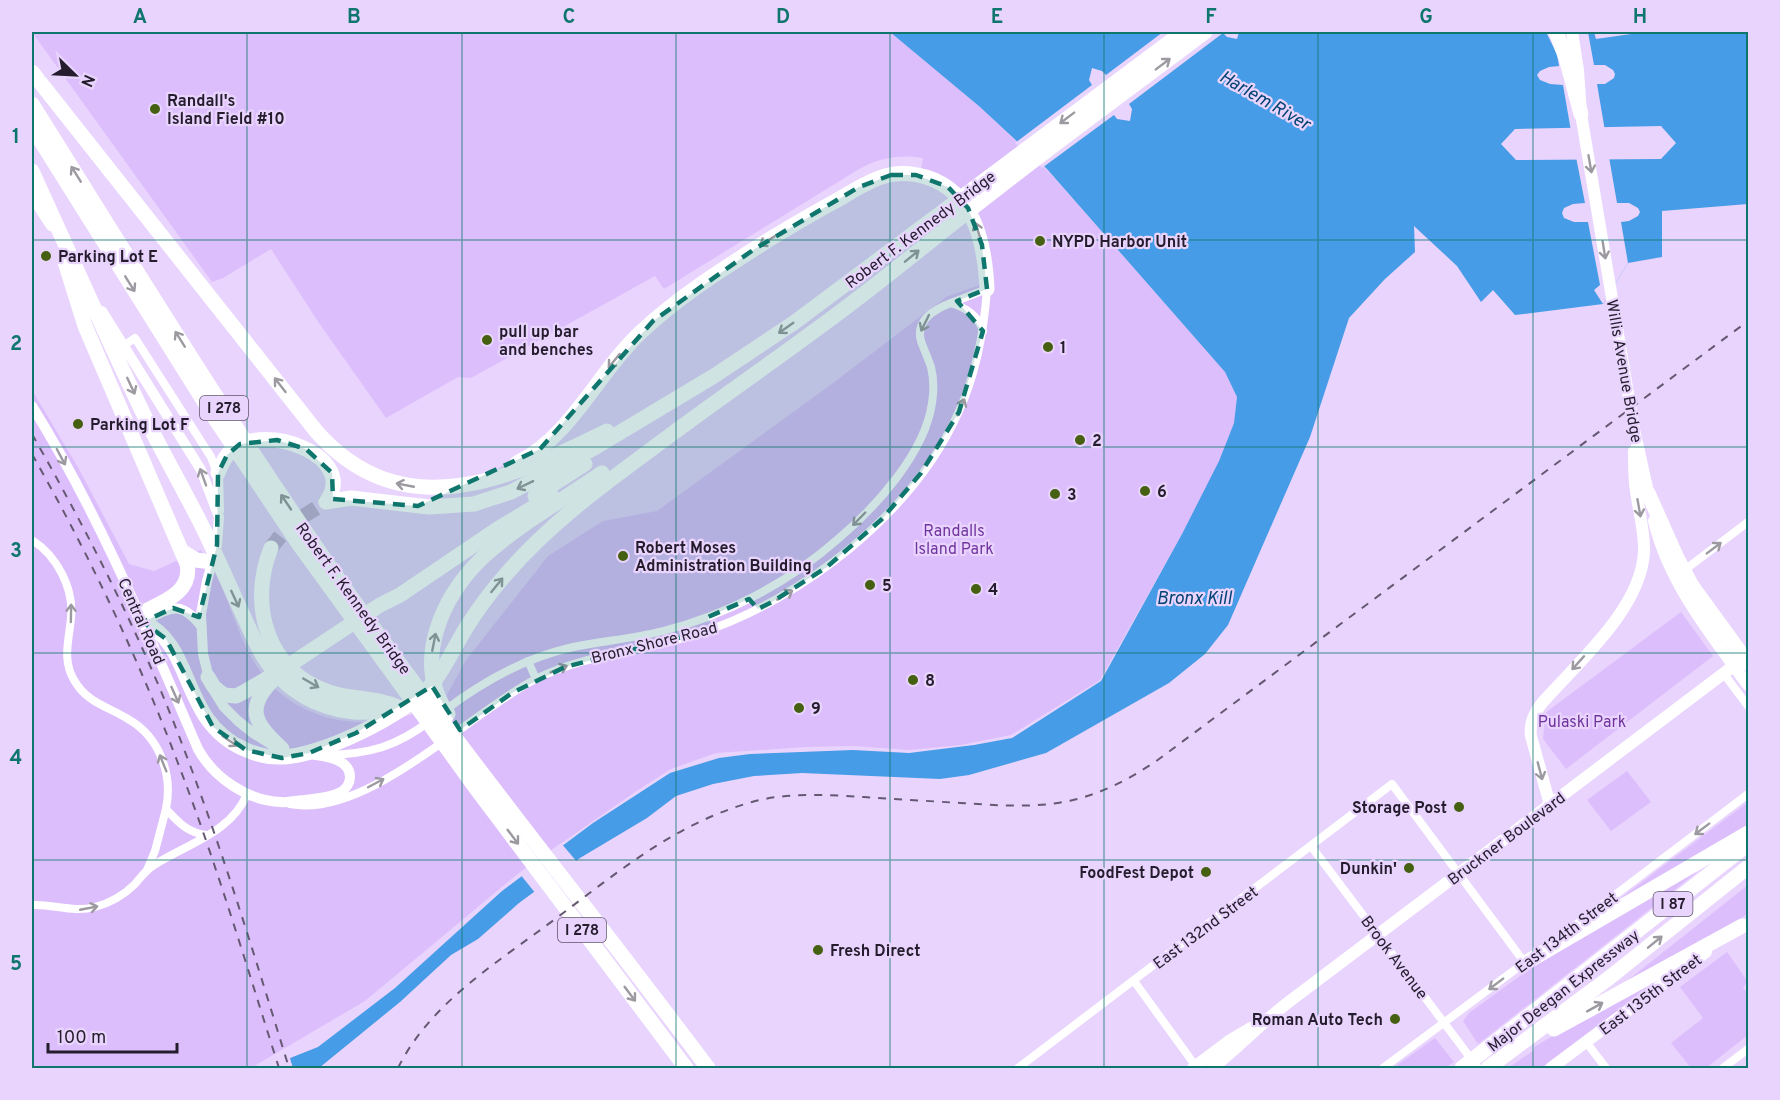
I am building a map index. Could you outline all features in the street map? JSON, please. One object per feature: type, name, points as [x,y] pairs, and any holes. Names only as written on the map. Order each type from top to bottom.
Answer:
[{"type":"highway","name":"Robert F. Kennedy Bridge","points":[[649,415],[737,362],[795,322],[1183,32]]},
{"type":"highway","name":"Robert F. Kennedy Bridge","points":[[689,421],[823,325],[998,187],[1205,32]]},
{"type":"highway","points":[[1556,32],[1566,58],[1581,114]]},
{"type":"highway","points":[[32,72],[316,431],[331,447],[358,467],[398,483],[430,488],[464,486],[515,472],[633,418],[649,415]]},
{"type":"highway","name":"Robert F. Kennedy Bridge","points":[[32,104],[244,440],[309,536],[562,880],[591,912],[708,1068]]},
{"type":"highway","name":"Robert F. Kennedy Bridge","points":[[32,127],[203,401],[280,517],[352,620],[686,1068]]},
{"type":"highway","points":[[32,171],[38,198],[85,326],[183,552],[188,572],[183,588],[141,618],[163,635],[196,702],[213,727],[232,743],[260,755],[282,758],[309,753],[343,740],[418,697],[431,685],[486,599],[505,575],[541,538],[592,493],[689,421]]},
{"type":"highway","points":[[464,486],[520,461],[549,443],[565,426],[622,350],[653,321],[734,262],[817,211],[882,177],[908,174],[932,179],[955,192],[972,217],[984,255],[987,289]]},
{"type":"highway","points":[[38,198],[144,415],[202,525],[256,643],[268,663],[292,688],[318,703],[348,712],[384,715]]},
{"type":"highway","points":[[218,473],[227,455],[235,447],[252,440],[268,439],[293,443],[306,449],[325,464],[333,477],[331,494],[326,502],[342,498],[360,498],[440,507],[487,501],[536,480],[649,415]]},
{"type":"highway","points":[[466,546],[639,429],[649,415]]},
{"type":"highway","points":[[591,912],[568,874],[445,709],[434,687],[431,656],[434,635],[449,601],[481,559],[513,534],[619,462],[689,421]]},
{"type":"highway","points":[[208,677],[221,693],[236,696],[285,668],[380,605],[396,590],[466,546],[588,474],[619,462]]},
{"type":"highway","points":[[1648,493],[1692,586],[1746,660]]},
{"type":"highway","points":[[271,548],[262,579],[261,605],[270,638],[288,666],[307,682],[328,692],[381,700],[408,712],[478,791]]},
{"type":"highway","points":[[183,552],[196,560],[212,562]]},
{"type":"highway","points":[[282,749],[261,728],[257,721],[256,707],[262,691],[285,668]]},
{"type":"highway","points":[[1525,963],[1749,833]]},
{"type":"highway","name":"Major Deegan Expressway","points":[[1462,1068],[1749,844]]},
{"type":"highway","name":"Major Deegan Expressway","points":[[1488,1068],[1609,978],[1749,867]]},
{"type":"highway","points":[[1507,1055],[1745,923]]},
{"type":"main road","name":"Willis Avenue Bridge","points":[[1572,32],[1578,70],[1581,114],[1634,429],[1648,493],[1661,541],[1682,589],[1704,625],[1747,683]]},
{"type":"main road","points":[[1550,805],[1531,736],[1532,719],[1542,703],[1617,619],[1635,588],[1644,554],[1635,483],[1634,429]]},
{"type":"main road","name":"Bruckner Boulevard","points":[[1195,1068],[1228,1041],[1263,1021],[1724,674],[1746,660]]},
{"type":"main road","name":"East 135th Street","points":[[1551,1068],[1745,923]]},
{"type":"main road","name":"Bruckner Boulevard","points":[[1212,1068],[1235,1050],[1263,1021]]},
{"type":"street","points":[[38,198],[123,346],[201,470],[219,518]]},
{"type":"street","name":"Bronx Shore Road","points":[[281,802],[302,807],[326,804],[346,798],[416,760],[512,693],[536,679],[584,661],[713,629],[758,609],[800,585],[842,555],[908,490],[951,428],[965,397],[975,366],[983,331],[987,289],[932,312],[924,321],[920,339],[931,367],[933,390],[927,425],[917,445],[898,475],[864,514],[838,539],[793,573],[749,599],[708,617],[632,638],[568,648],[528,661],[488,680],[401,741],[364,752],[316,755]]},
{"type":"street","points":[[951,303],[973,314],[981,324],[983,331]]},
{"type":"street","points":[[123,346],[135,338],[211,457],[218,473],[217,545],[202,603],[201,626],[203,654],[208,677],[219,700],[238,721],[260,738],[282,749],[336,759],[350,772],[347,786],[340,792],[328,796],[281,802]]},
{"type":"street","name":"Central Road","points":[[32,406],[81,493],[141,618],[202,755],[224,779],[247,794],[281,802]]},
{"type":"street","points":[[917,445],[927,454],[936,452]]},
{"type":"street","points":[[898,475],[908,490]]},
{"type":"street","points":[[1746,660],[1697,602],[1680,573],[1749,522]]},
{"type":"street","points":[[32,540],[54,561],[68,586],[71,617],[67,651],[71,675],[87,698],[132,721],[148,735],[167,773],[169,790],[166,809],[155,851],[147,870]]},
{"type":"street","points":[[749,599],[758,609]]},
{"type":"street","points":[[141,618],[178,608],[189,612],[201,626]]},
{"type":"street","points":[[708,617],[713,629]]},
{"type":"street","points":[[632,638],[639,649]]},
{"type":"street","points":[[528,661],[536,679]]},
{"type":"street","points":[[1724,674],[1749,706]]},
{"type":"street","name":"East 132nd Street","points":[[1017,1068],[1392,784],[1459,873]]},
{"type":"street","points":[[32,904],[75,910],[94,907],[120,896],[147,870],[207,835],[238,812],[247,794]]},
{"type":"street","name":"East 134th Street","points":[[1383,1068],[1749,794]]},
{"type":"street","points":[[166,809],[185,829],[207,835]]},
{"type":"street","name":"Brook Avenue","points":[[1311,846],[1478,1068]]},
{"type":"street","points":[[1459,873],[1525,963]]},
{"type":"street","points":[[1134,981],[1195,1068]]},
{"type":"street","points":[[1586,1042],[1606,1068]]},
{"type":"street","points":[[1723,1068],[1749,1049]]},
{"type":"highlighted area","points":[[891,175],[916,175],[948,187],[968,208],[982,245],[987,289],[957,301],[983,331],[959,412],[921,473],[882,519],[827,567],[772,602],[758,609],[749,599],[708,617],[713,629],[565,667],[512,693],[460,730],[432,686],[356,733],[309,753],[282,758],[246,750],[213,727],[166,639],[143,622],[173,608],[199,617],[217,545],[218,473],[227,455],[240,444],[277,440],[306,449],[332,473],[333,499],[418,506],[540,449],[653,321],[753,250],[859,187]]},
{"type":"green space","name":"Randalls Island Park","points":[[32,32],[890,32],[980,107],[1051,174],[1225,372],[1237,397],[1234,423],[1219,461],[1182,534],[1100,680],[1011,735],[961,745],[909,750],[853,746],[716,753],[671,769],[635,792],[520,872],[365,1001],[251,1068],[32,1068],[32,390],[79,469],[129,564],[154,571],[201,550],[217,577],[250,655],[269,682],[284,696],[319,715],[359,722],[380,721],[400,718],[443,702],[466,660],[548,556],[603,521],[657,511],[833,383],[946,297],[991,281],[983,230],[921,169],[923,158],[888,158],[856,171],[664,289],[655,276],[471,378],[458,377],[386,418],[319,323],[271,249],[223,278],[212,282]]},
{"type":"green space","name":"Pulaski Park","points":[[1681,612],[1713,656],[1566,769],[1543,739],[1545,713]]},
{"type":"green space","points":[[1627,771],[1651,802],[1611,831],[1587,800]]},
{"type":"green space","points":[[1748,802],[1748,827],[1601,913]]},
{"type":"green space","points":[[1695,871],[1696,873],[1478,1044],[1463,1021],[1469,1013],[1528,970]]},
{"type":"green space","points":[[1748,885],[1748,913],[1712,940],[1623,984]]},
{"type":"green space","points":[[1727,952],[1748,982],[1743,987],[1748,995],[1748,1035],[1706,1068],[1691,1068],[1671,1043],[1703,1018],[1680,987]]},
{"type":"green space","points":[[1662,978],[1541,1068],[1508,1068],[1534,1050],[1534,1047],[1568,1027]]},
{"type":"green space","points":[[1435,1038],[1454,1062],[1445,1068],[1393,1068]]},
{"type":"water","points":[[890,32],[1594,32],[1596,39],[1631,34],[1748,32],[1748,204],[1662,211],[1662,257],[1628,263],[1603,304],[1515,315],[1493,290],[1481,302],[1457,266],[1414,226],[1415,252],[1385,279],[1349,318],[1310,437],[1228,625],[1205,654],[1169,683],[1046,753],[969,775],[940,779],[802,773],[754,776],[713,784],[676,796],[647,818],[580,858],[519,903],[478,939],[451,955],[400,1002],[319,1068],[265,1068],[318,1047],[395,988],[502,891],[593,823],[670,773],[719,758],[750,754],[853,750],[909,753],[1012,738],[1101,681],[1182,534],[1219,461],[1234,423],[1237,397],[1225,372],[1047,169],[980,107]],"holes":[[[1661,126],[1676,143],[1661,159],[1516,160],[1501,144],[1515,129]]]},
{"type":"pier","points":[[1163,32],[1239,32],[1237,39],[1227,37],[1223,33],[1129,104],[1132,109],[1130,121],[1117,119],[1114,115],[1042,168],[1015,143],[1092,85],[1089,80],[1092,68],[1106,75]]},
{"type":"pier","points":[[1546,32],[1588,32],[1594,65],[1605,65],[1613,70],[1614,78],[1605,84],[1597,84],[1605,131],[1571,131],[1563,85],[1550,84],[1540,80],[1537,75],[1549,67],[1559,66],[1557,54]]},
{"type":"pier","points":[[1576,157],[1609,157],[1617,203],[1629,203],[1638,208],[1640,212],[1638,216],[1629,221],[1621,222],[1628,263],[1603,304],[1594,290],[1600,285],[1588,222],[1574,222],[1564,218],[1562,213],[1564,208],[1573,204],[1585,203]]},
{"type":"pier","points":[[561,843],[578,863],[536,894],[520,874]]},
{"type":"pier","points":[[289,1055],[293,1068],[271,1068],[270,1063]]},
{"type":"tunnel","points":[[271,548],[288,526],[326,502]]},
{"type":"railway","points":[[398,1068],[426,1026],[443,1007],[482,973],[642,855],[694,824],[722,812],[765,799],[808,795],[1002,805],[1045,805],[1084,797],[1126,780],[1155,762],[1748,321]]},
{"type":"railway","points":[[32,434],[111,582],[147,659],[179,736],[223,860],[289,1068]]},
{"type":"railway","points":[[32,454],[110,603],[161,719],[217,873],[279,1068]]},
{"type":"place","name":"Randall's Island Field #10","points":[[155,109]]},
{"type":"place","name":"NYPD Harbor Unit","points":[[1040,241]]},
{"type":"place","name":"Parking Lot E","points":[[46,256]]},
{"type":"place","name":"pull up bar and benches","points":[[487,340]]},
{"type":"place","name":"1","points":[[1048,347]]},
{"type":"place","name":"Parking Lot F","points":[[78,424]]},
{"type":"place","name":"2","points":[[1080,440]]},
{"type":"place","name":"6","points":[[1145,491]]},
{"type":"place","name":"3","points":[[1055,494]]},
{"type":"place","name":"Robert Moses Administration Building","points":[[623,556]]},
{"type":"place","name":"5","points":[[870,585]]},
{"type":"place","name":"4","points":[[976,589]]},
{"type":"place","name":"8","points":[[913,680]]},
{"type":"place","name":"9","points":[[799,708]]},
{"type":"place","name":"Storage Post","points":[[1459,807]]},
{"type":"place","name":"Dunkin'","points":[[1409,868]]},
{"type":"place","name":"FoodFest Depot","points":[[1206,872]]},
{"type":"place","name":"Fresh Direct","points":[[818,950]]},
{"type":"place","name":"Roman Auto Tech","points":[[1395,1019]]},
{"type":"water label","name":"Harlem River","points":[[1265,100]]},
{"type":"water label","name":"Bronx Kill","points":[[1194,598]]}]
